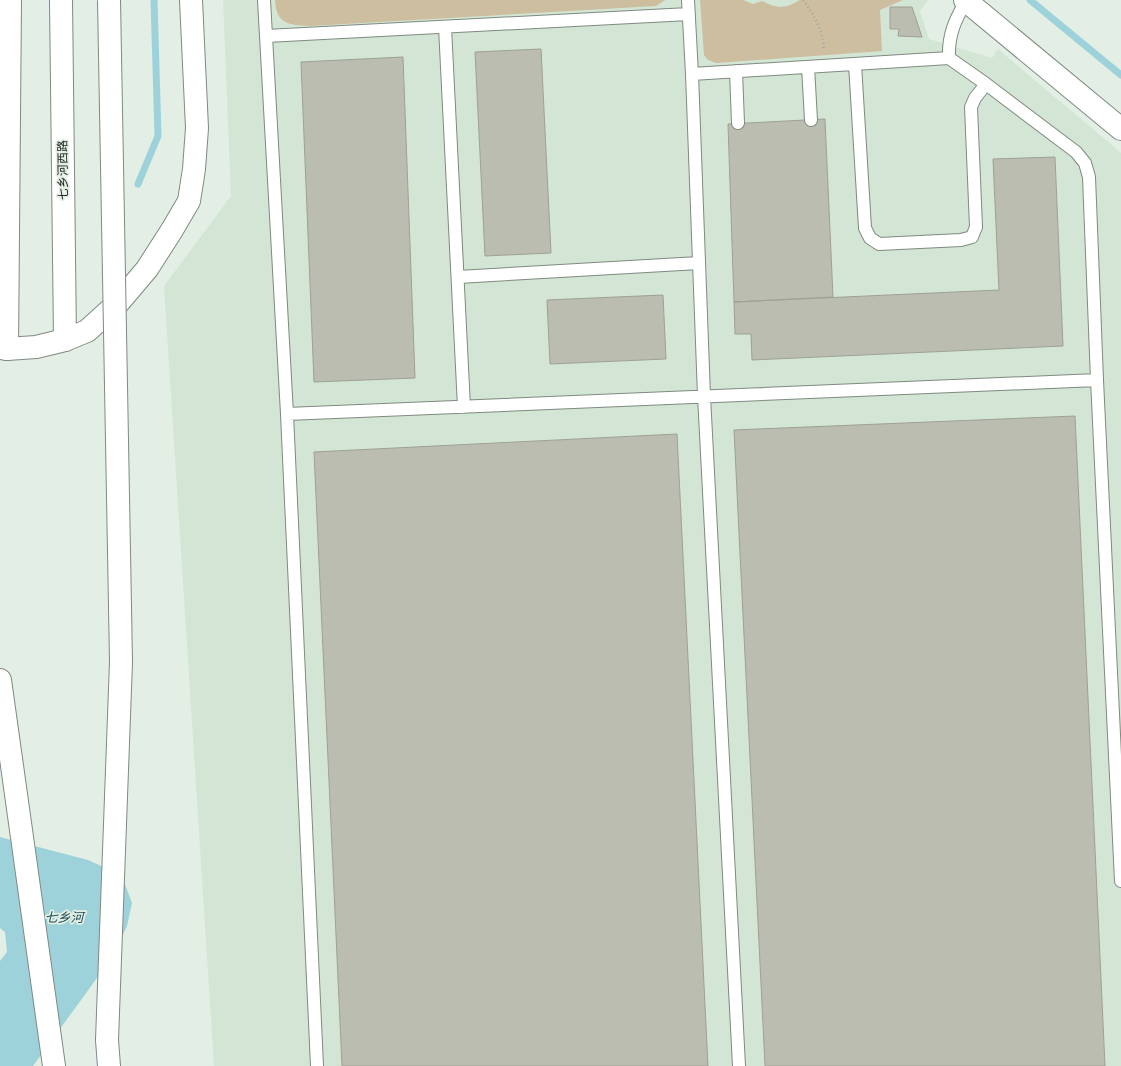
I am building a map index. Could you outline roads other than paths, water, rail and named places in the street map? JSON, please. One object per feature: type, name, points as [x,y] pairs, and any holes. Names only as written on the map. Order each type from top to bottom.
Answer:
[{"type":"main road","points":[[10,0],[3,349],[36,347],[66,340],[87,331],[119,302],[147,269],[189,201],[194,169],[197,128],[191,0]]},
{"type":"main road","name":"七乡河西路","points":[[60,0],[66,340]]},
{"type":"main road","points":[[109,0],[121,662],[107,1040],[110,1066]]},
{"type":"main road","points":[[966,0],[1121,129]]},
{"type":"main road","points":[[0,680],[54,1065]]},
{"type":"lane","points":[[264,0],[287,414],[317,1066]]},
{"type":"lane","points":[[688,0],[704,396],[739,1066]]},
{"type":"lane","points":[[949,58],[948,45],[954,24],[966,0]]},
{"type":"lane","points":[[266,36],[689,14]]},
{"type":"lane","points":[[445,27],[464,407]]},
{"type":"lane","points":[[692,74],[949,58],[1076,152],[1085,163],[1089,177],[1097,380],[1117,707],[1121,881]]},
{"type":"lane","points":[[855,64],[865,228],[870,238],[879,244],[962,240],[972,237],[976,228],[971,107],[975,98],[986,84]]},
{"type":"lane","points":[[808,67],[811,120]]},
{"type":"lane","points":[[736,71],[738,123]]},
{"type":"lane","points":[[458,277],[699,263]]},
{"type":"lane","points":[[287,414],[1097,380]]},
{"type":"water","name":"七乡河","points":[[0,837],[88,860],[112,871],[123,879],[132,903],[127,926],[113,956],[33,1066],[0,1066],[0,961],[7,952],[5,932],[0,928]]},
{"type":"waterway","points":[[138,184],[158,136],[154,0]]},
{"type":"waterway","points":[[1030,0],[1121,75]]}]
